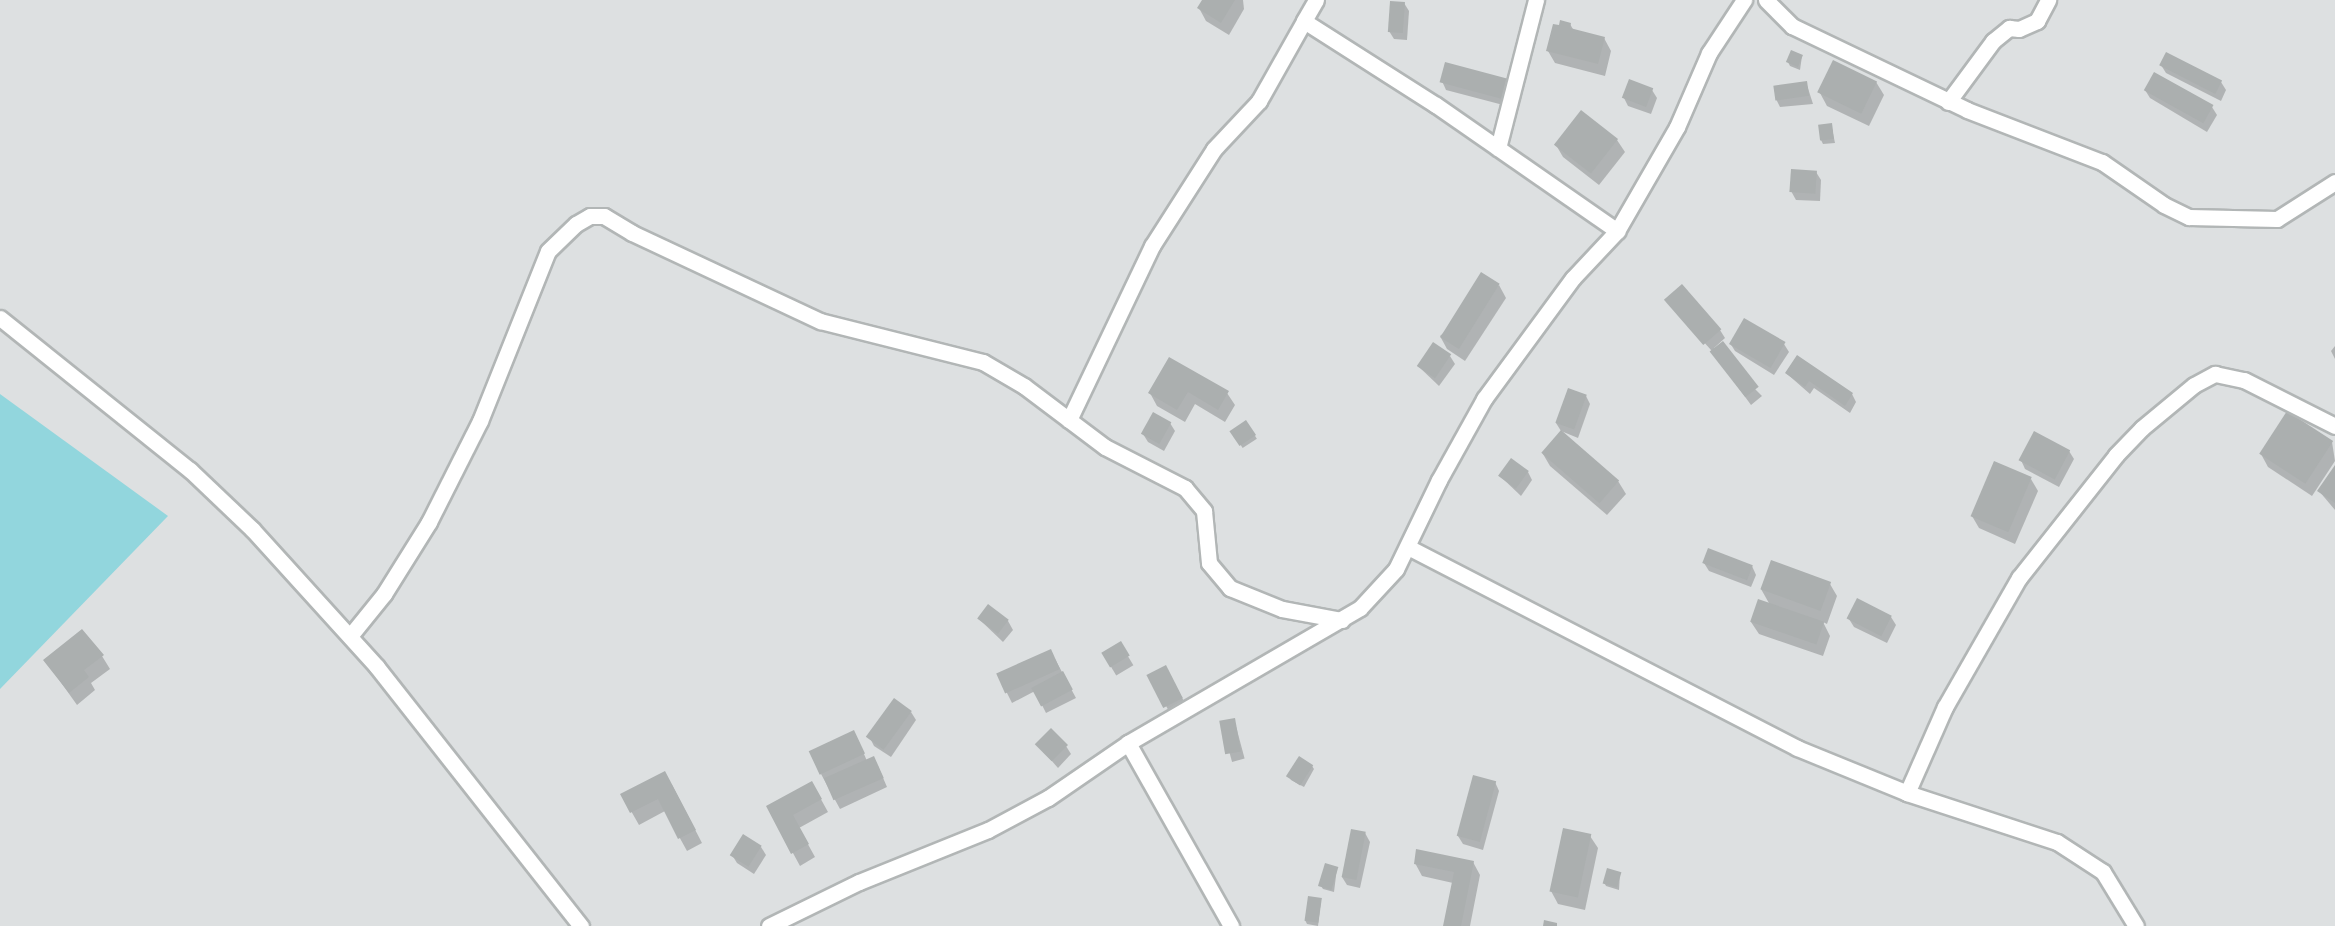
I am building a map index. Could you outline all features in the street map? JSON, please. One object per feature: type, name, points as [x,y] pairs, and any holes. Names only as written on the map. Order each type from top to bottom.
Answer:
[{"type":"street","points":[[1069,420],[1152,246],[1214,149],[1258,101],[1316,0]]},
{"type":"street","points":[[1498,148],[1536,0]]},
{"type":"street","points":[[769,926],[859,882],[988,830],[1048,798],[1128,743],[1342,620],[1382,586],[1396,569],[1484,399],[1573,278],[1617,231],[1677,127],[1709,53],[1744,0]]},
{"type":"street","points":[[1766,0],[1792,26],[1948,102],[2102,162],[2164,205],[2189,217],[2277,219],[2335,182]]},
{"type":"street","points":[[1948,102],[1993,41],[2009,28],[2019,29],[2037,21],[2048,0]]},
{"type":"street","points":[[1304,21],[1498,148],[1617,231]]},
{"type":"street","points":[[350,636],[384,594],[429,522],[475,431],[548,251],[561,236],[590,216],[604,216],[632,233],[820,321],[983,362],[1024,386],[1105,447],[1185,488],[1196,498],[1204,511],[1209,564],[1230,588],[1281,609],[1342,620]]},
{"type":"street","points":[[0,318],[190,470],[252,529],[350,636],[581,926]]},
{"type":"street","points":[[1907,793],[1946,707],[2019,578],[2116,455],[2142,428],[2194,385],[2215,374],[2244,380],[2335,426]]},
{"type":"street","points":[[1408,546],[1797,748],[1907,793],[2057,842],[2091,861],[2103,872],[2136,926]]},
{"type":"street","points":[[1128,743],[1231,926]]},
{"type":"shaded area","points":[[0,394],[168,516],[0,689]]},
{"type":"building","points":[[1202,0],[1235,0],[1221,23],[1197,8]]},
{"type":"building","points":[[1390,1],[1405,2],[1403,33],[1388,32]]},
{"type":"building","points":[[1560,20],[1571,23],[1570,28],[1605,37],[1598,64],[1546,51],[1553,24],[1559,25]]},
{"type":"building","points":[[1791,50],[1803,55],[1798,67],[1786,62]]},
{"type":"building","points":[[2166,52],[2222,81],[2215,94],[2159,65]]},
{"type":"building","points":[[1833,60],[1877,81],[1861,114],[1817,92]]},
{"type":"building","points":[[1445,62],[1508,79],[1502,99],[1440,82]]},
{"type":"building","points":[[2154,72],[2213,105],[2203,123],[2144,90]]},
{"type":"building","points":[[1629,79],[1653,88],[1646,107],[1622,98]]},
{"type":"building","points":[[1807,81],[1809,96],[1775,101],[1773,86]]},
{"type":"building","points":[[1581,110],[1618,139],[1591,174],[1554,145]]},
{"type":"building","points":[[1832,123],[1834,139],[1820,141],[1818,125]]},
{"type":"building","points":[[1791,169],[1817,171],[1815,194],[1789,192]]},
{"type":"building","points":[[1481,272],[1500,284],[1459,349],[1440,337]]},
{"type":"building","points":[[1682,284],[1721,329],[1703,345],[1664,300]]},
{"type":"building","points":[[1744,318],[1786,342],[1771,368],[1729,344]]},
{"type":"building","points":[[1723,341],[1759,387],[1745,397],[1710,351]]},
{"type":"building","points":[[1433,342],[1451,354],[1435,378],[1417,366]]},
{"type":"building","points":[[1797,355],[1853,393],[1845,406],[1809,381],[1805,387],[1785,373]]},
{"type":"building","points":[[1169,357],[1229,391],[1218,410],[1188,392],[1177,410],[1148,393]]},
{"type":"building","points":[[1568,388],[1587,395],[1574,430],[1555,423]]},
{"type":"building","points":[[2287,411],[2333,441],[2305,484],[2259,454]]},
{"type":"building","points":[[1153,412],[1171,422],[1159,444],[1141,434]]},
{"type":"building","points":[[1246,420],[1256,435],[1239,446],[1229,431]]},
{"type":"building","points":[[1561,430],[1619,481],[1599,503],[1541,453]]},
{"type":"building","points":[[2034,431],[2070,450],[2055,479],[2019,460]]},
{"type":"building","points":[[1511,458],[1529,471],[1516,489],[1498,476]]},
{"type":"building","points":[[1994,461],[2032,477],[2008,532],[1971,516]]},
{"type":"building","points":[[2335,465],[2335,503],[2317,491]]},
{"type":"building","points":[[1708,548],[1753,565],[1747,580],[1702,563]]},
{"type":"building","points":[[1771,560],[1831,582],[1821,611],[1760,589]]},
{"type":"building","points":[[1857,598],[1892,616],[1881,636],[1847,618]]},
{"type":"building","points":[[1758,599],[1824,622],[1816,644],[1750,622]]},
{"type":"building","points":[[988,604],[1009,620],[998,634],[977,618]]},
{"type":"building","points":[[82,629],[104,655],[84,670],[89,677],[69,693],[43,660]]},
{"type":"building","points":[[1121,641],[1130,656],[1110,667],[1101,653]]},
{"type":"building","points":[[1051,649],[1060,669],[1005,694],[996,673]]},
{"type":"building","points":[[1166,665],[1183,698],[1163,708],[1146,675]]},
{"type":"building","points":[[1063,671],[1073,690],[1041,706],[1031,688]]},
{"type":"building","points":[[894,698],[912,711],[884,750],[866,737]]},
{"type":"building","points":[[1235,718],[1241,751],[1225,754],[1219,721]]},
{"type":"building","points":[[1051,728],[1068,745],[1052,761],[1035,744]]},
{"type":"building","points":[[854,730],[865,754],[820,775],[809,751]]},
{"type":"building","points":[[874,756],[884,778],[834,800],[824,778]]},
{"type":"building","points":[[1299,756],[1313,765],[1300,785],[1286,776]]},
{"type":"building","points":[[665,771],[696,830],[678,839],[658,799],[630,813],[620,794]]},
{"type":"building","points":[[1473,775],[1496,781],[1480,842],[1457,836]]},
{"type":"building","points":[[812,781],[822,799],[793,815],[809,844],[791,854],[766,806]]},
{"type":"building","points":[[1563,828],[1591,834],[1578,898],[1549,892]]},
{"type":"building","points":[[1351,829],[1366,832],[1356,880],[1342,877]]},
{"type":"building","points":[[743,834],[762,846],[748,867],[730,855]]},
{"type":"building","points":[[1416,849],[1474,861],[1461,926],[1443,926],[1454,872],[1414,864]]},
{"type":"building","points":[[1325,863],[1338,867],[1331,890],[1318,886]]},
{"type":"building","points":[[1607,868],[1621,872],[1617,888],[1603,883]]},
{"type":"building","points":[[1308,896],[1322,898],[1318,923],[1305,921]]},
{"type":"building","points":[[1544,920],[1557,923],[1557,926],[1543,926]]}]
